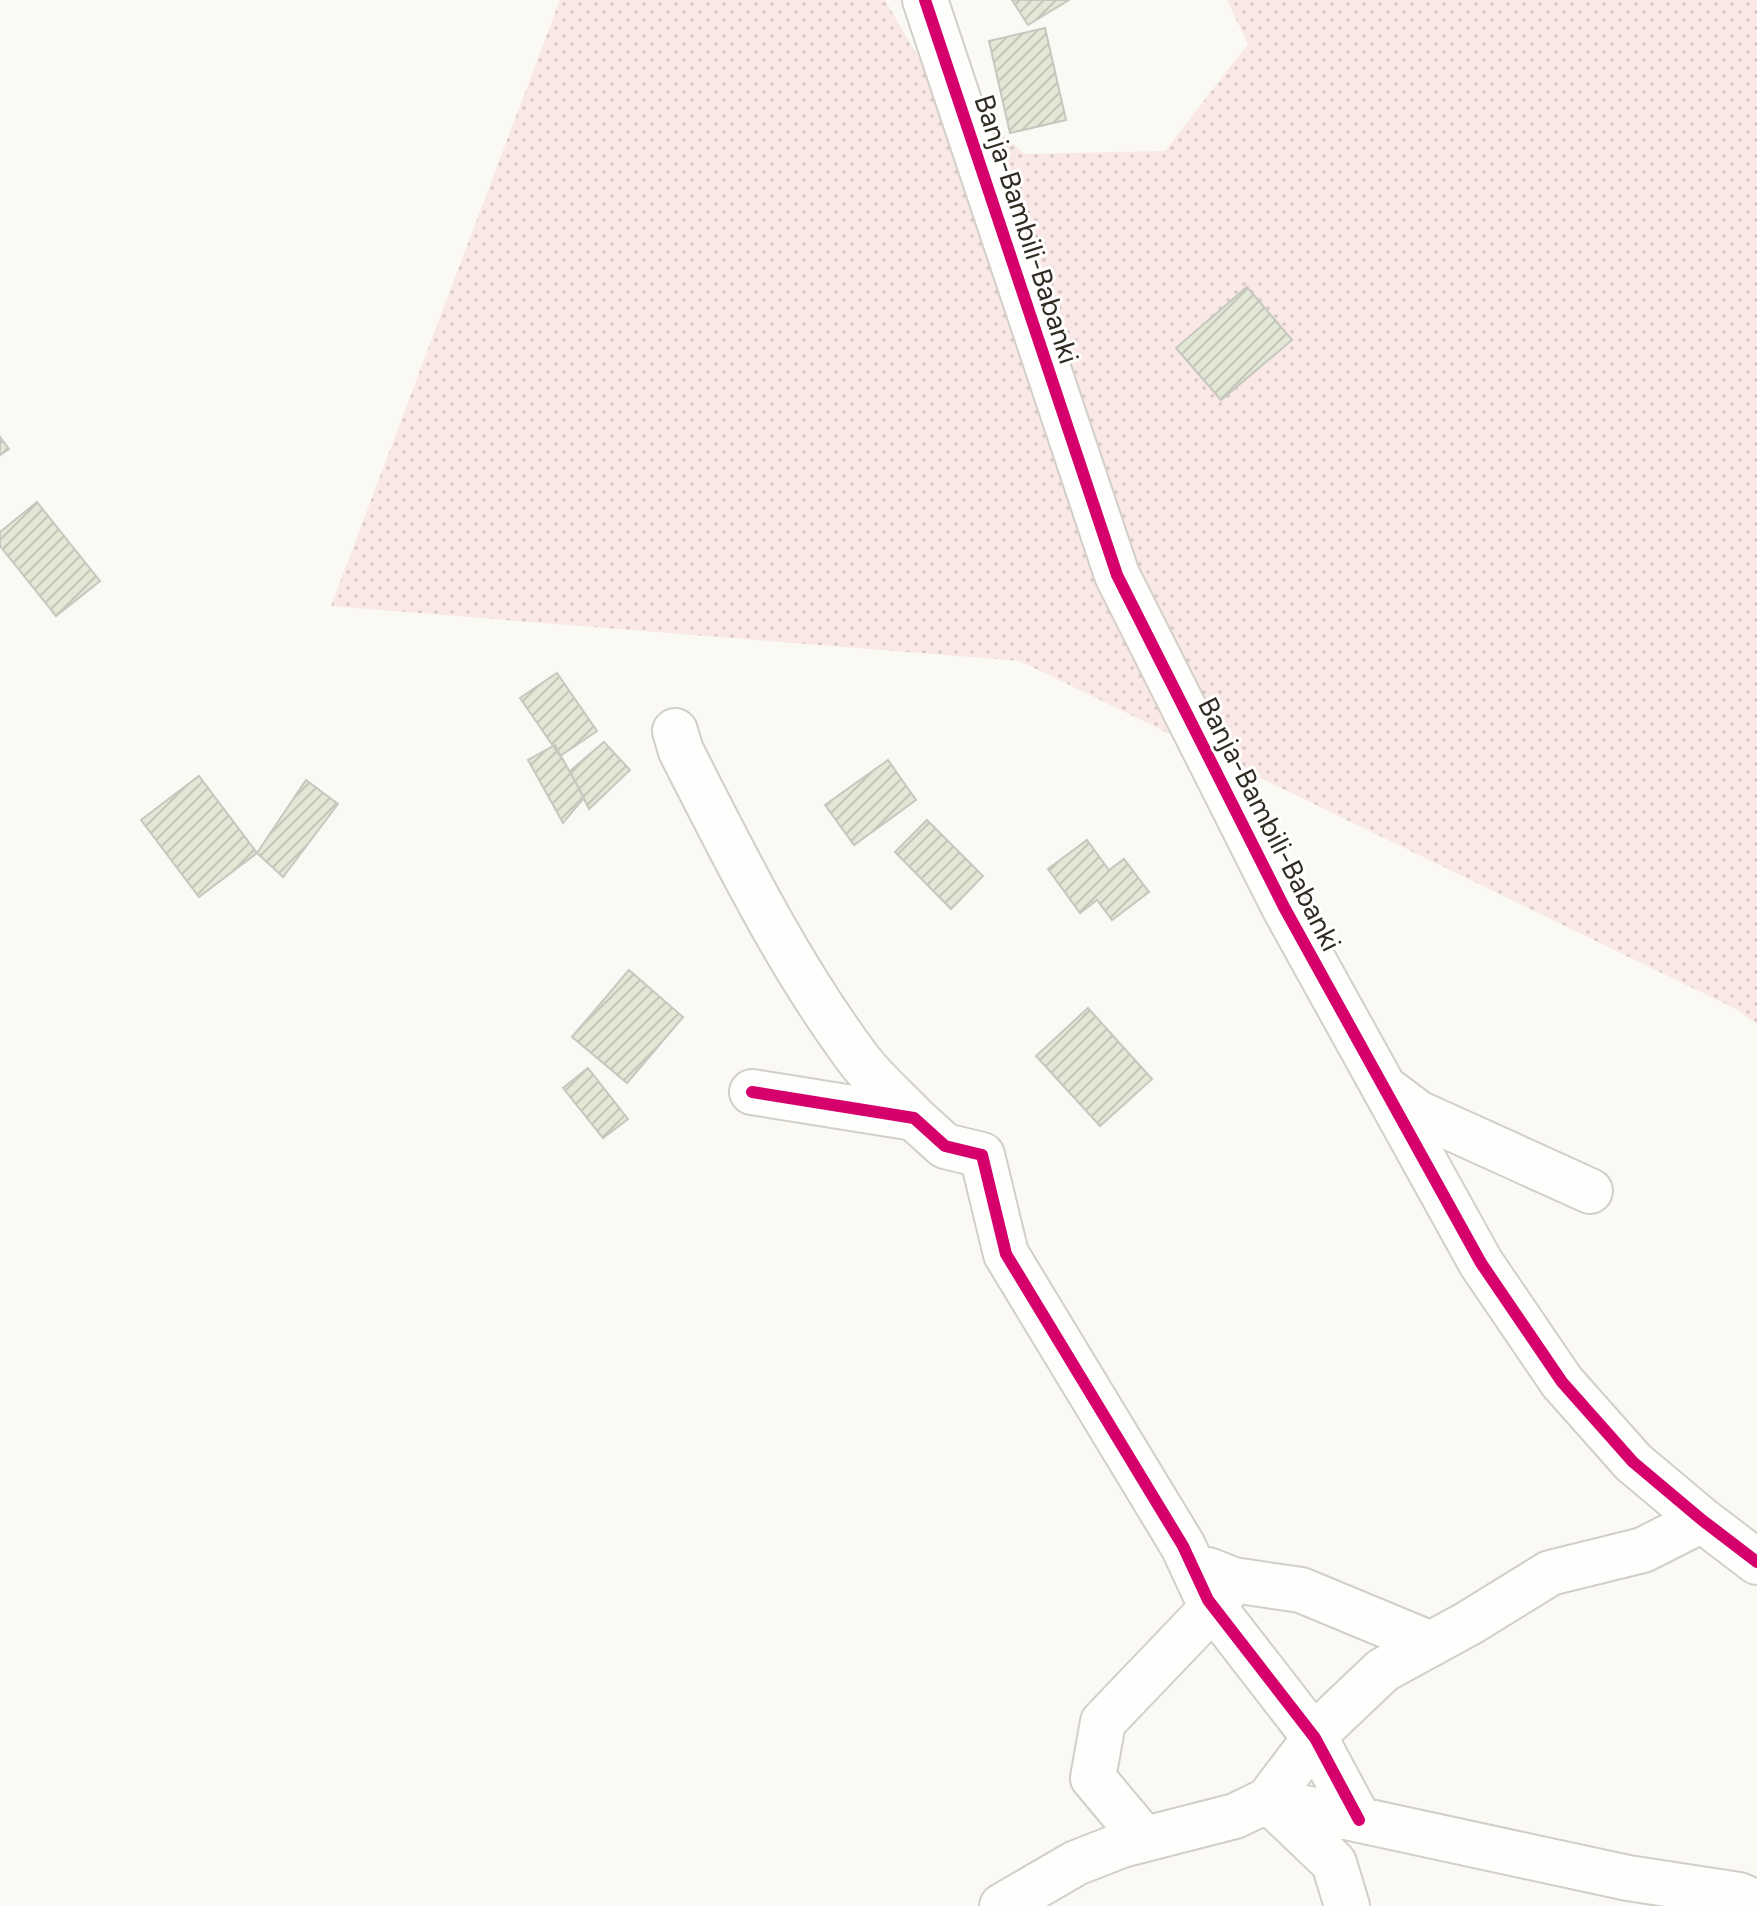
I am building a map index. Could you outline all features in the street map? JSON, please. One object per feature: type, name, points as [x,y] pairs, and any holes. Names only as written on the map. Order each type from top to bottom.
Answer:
[{"type":"street","name":"Banja-Bambili-Babanki","points":[[925,0],[1117,575],[1284,907],[1481,1263],[1562,1382],[1633,1462],[1757,1562]]},
{"type":"street","points":[[675,731],[681,751],[739,864],[800,972],[861,1062],[945,1146],[982,1155],[1006,1254],[1183,1546],[1190,1563],[1223,1593],[1315,1738],[1359,1820]]},
{"type":"street","points":[[1388,1091],[1418,1113],[1590,1191]]},
{"type":"street","points":[[752,1092],[914,1118]]},
{"type":"street","points":[[1002,1906],[1076,1863],[1122,1845],[1235,1816],[1268,1800],[1324,1726],[1383,1670],[1550,1573],[1643,1550],[1702,1520]]},
{"type":"street","points":[[1144,1839],[1093,1778],[1103,1722],[1223,1593],[1301,1590],[1431,1644]]},
{"type":"street","points":[[1268,1800],[1628,1878],[1739,1895],[1757,1903]]},
{"type":"street","points":[[1268,1800],[1334,1863],[1347,1906]]},
{"type":"shaded area","points":[[560,0],[885,0],[920,60],[1024,154],[1165,151],[1248,44],[1227,0],[1757,0],[1757,1024],[1738,1010],[1020,661],[331,606]]},
{"type":"building","points":[[1012,0],[1069,0],[1028,25]]},
{"type":"building","points":[[1045,28],[1066,120],[1010,133],[989,41]]},
{"type":"building","points":[[1247,287],[1292,340],[1221,400],[1176,348]]},
{"type":"building","points":[[0,437],[9,449],[0,455]]},
{"type":"building","points":[[37,502],[100,581],[56,616],[0,546],[0,532]]},
{"type":"building","points":[[557,673],[597,731],[560,756],[520,698]]},
{"type":"building","points":[[604,742],[630,770],[589,809],[570,771]]},
{"type":"building","points":[[555,745],[584,798],[563,823],[528,760]]},
{"type":"building","points":[[888,760],[916,800],[854,845],[825,805]]},
{"type":"building","points":[[199,776],[257,853],[199,897],[141,820]]},
{"type":"building","points":[[306,780],[338,804],[283,877],[257,853]]},
{"type":"building","points":[[927,820],[983,876],[951,909],[895,852]]},
{"type":"building","points":[[1087,840],[1109,870],[1124,859],[1149,892],[1112,920],[1097,900],[1080,913],[1048,869]]},
{"type":"building","points":[[629,970],[683,1017],[627,1083],[572,1037]]},
{"type":"building","points":[[1088,1008],[1152,1079],[1100,1126],[1036,1056]]},
{"type":"building","points":[[588,1068],[628,1119],[603,1138],[563,1088]]},
{"type":"cycle path","points":[[925,0],[1117,575],[1284,907],[1481,1263],[1562,1382],[1633,1462],[1757,1562]]},
{"type":"cycle path","points":[[752,1092],[914,1118],[945,1146],[982,1155],[1006,1254],[1183,1546],[1208,1600],[1315,1738],[1359,1820]]}]
